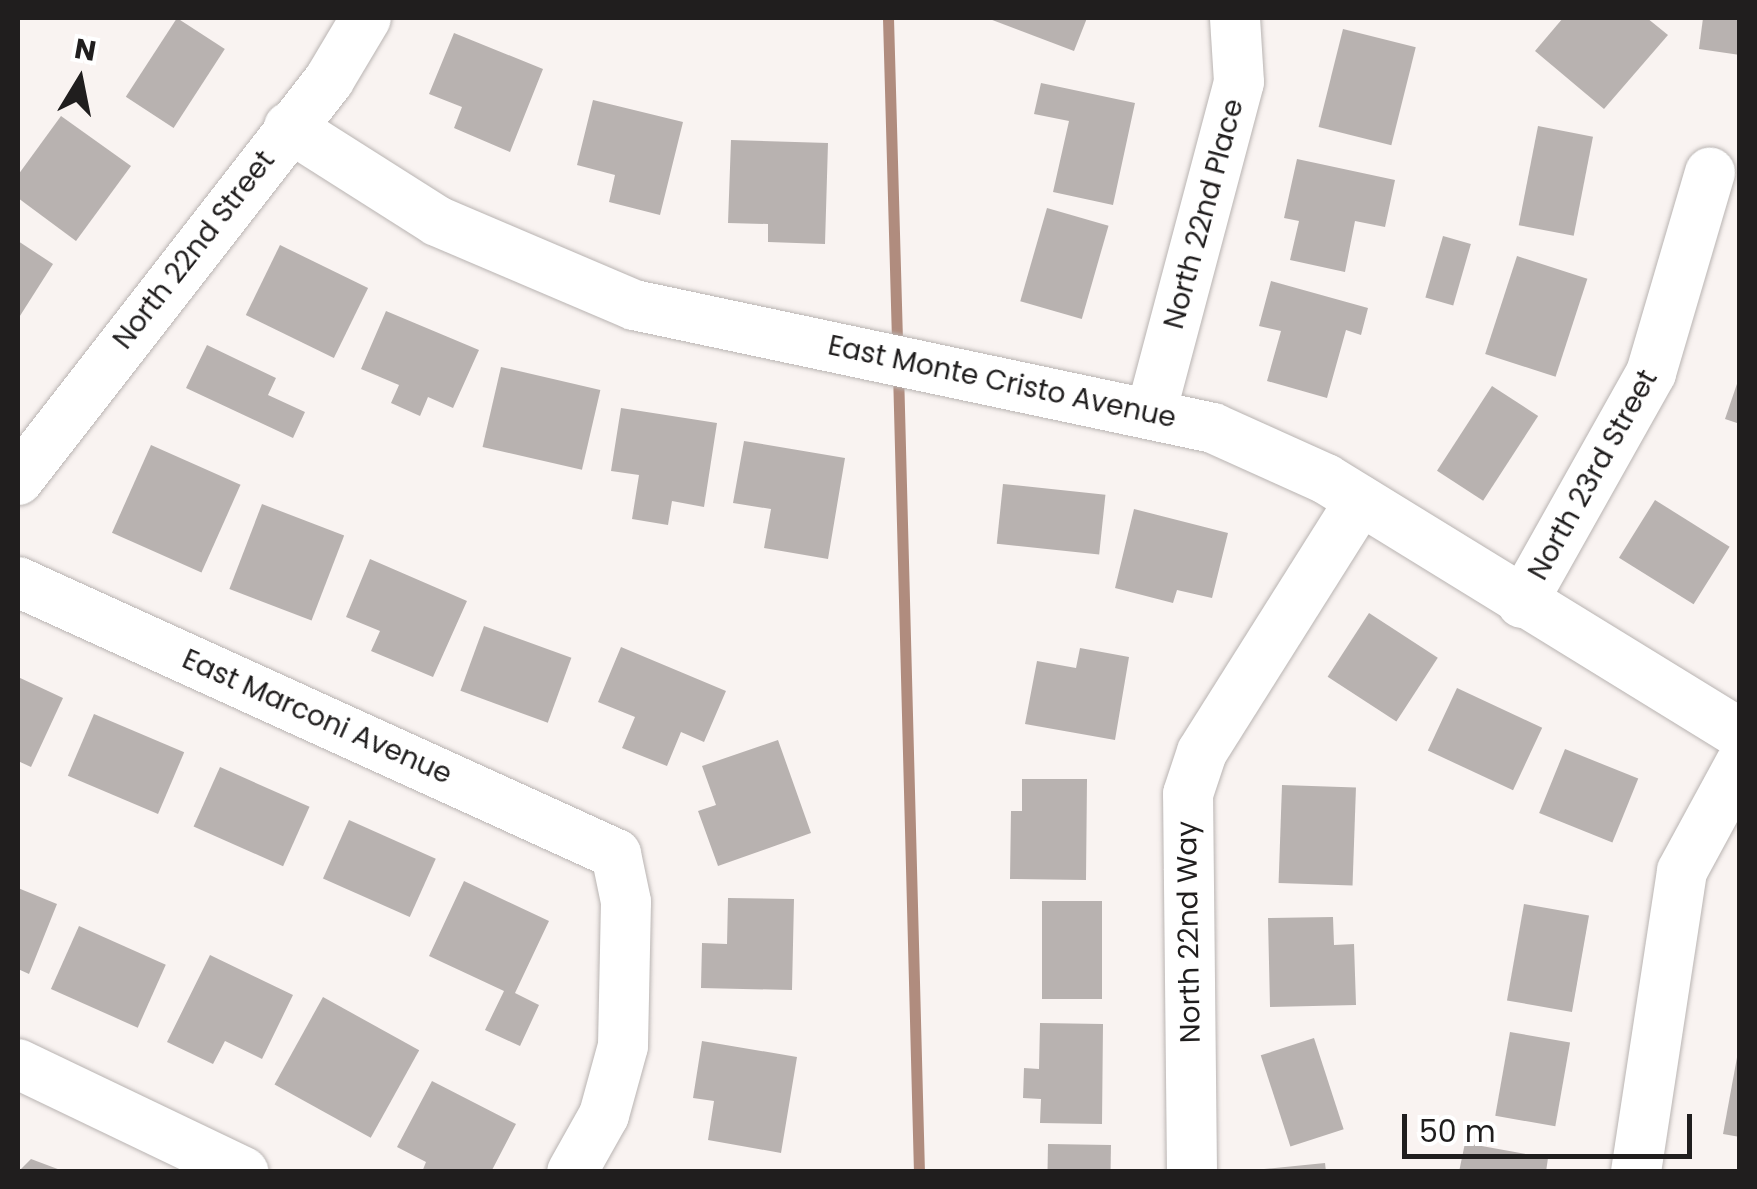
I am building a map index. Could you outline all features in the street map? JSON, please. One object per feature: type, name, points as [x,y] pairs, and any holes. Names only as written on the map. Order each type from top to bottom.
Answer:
[{"type":"street","name":"North 22nd Street","points":[[18,480],[289,127],[366,18]]},
{"type":"street","name":"North 22nd Place","points":[[1152,409],[1239,82],[1235,18]]},
{"type":"street","name":"East Monte Cristo Avenue","points":[[289,127],[437,221],[537,270],[634,305],[855,353],[1152,409],[1271,453],[1360,501],[1740,734]]},
{"type":"street","name":"North 23rd Street","points":[[1522,603],[1651,372],[1710,172]]},
{"type":"street","name":"North 22nd Way","points":[[1192,1172],[1188,794],[1202,752],[1360,501]]},
{"type":"street","name":"East Marconi Avenue","points":[[18,582],[616,854],[626,902],[623,1046],[604,1115],[572,1172]]},
{"type":"street","points":[[1636,1172],[1682,871],[1740,764]]},
{"type":"street","points":[[18,1064],[243,1172]]},
{"type":"building","points":[[177,18],[225,49],[174,128],[126,97]]},
{"type":"building","points":[[987,18],[1087,18],[1074,51]]},
{"type":"building","points":[[1563,18],[1647,18],[1668,35],[1604,109],[1535,51]]},
{"type":"building","points":[[1703,18],[1740,18],[1740,55],[1699,49]]},
{"type":"building","points":[[1343,29],[1416,47],[1391,145],[1319,127]]},
{"type":"building","points":[[454,33],[543,69],[510,152],[454,128],[462,107],[429,94]]},
{"type":"building","points":[[1041,83],[1135,103],[1113,205],[1053,192],[1069,121],[1034,114]]},
{"type":"building","points":[[593,100],[683,122],[660,215],[609,202],[615,175],[577,165]]},
{"type":"building","points":[[61,116],[131,166],[76,241],[18,198],[18,175]]},
{"type":"building","points":[[1538,126],[1593,137],[1574,236],[1519,225]]},
{"type":"building","points":[[731,140],[828,143],[825,244],[768,242],[768,224],[728,223]]},
{"type":"building","points":[[1297,159],[1395,180],[1385,227],[1355,221],[1345,272],[1290,260],[1299,221],[1284,218]]},
{"type":"building","points":[[1047,208],[1109,226],[1082,319],[1020,301]]},
{"type":"building","points":[[1443,236],[1471,244],[1453,306],[1425,298]]},
{"type":"building","points":[[18,241],[53,264],[18,319]]},
{"type":"building","points":[[280,245],[368,288],[334,358],[246,315]]},
{"type":"building","points":[[1517,256],[1587,279],[1556,377],[1485,354]]},
{"type":"building","points":[[1271,281],[1368,308],[1361,335],[1346,330],[1327,398],[1267,381],[1281,331],[1259,326]]},
{"type":"building","points":[[386,311],[479,350],[453,408],[428,397],[420,416],[391,403],[399,385],[361,369]]},
{"type":"building","points":[[207,345],[276,378],[268,395],[305,412],[293,438],[186,388]]},
{"type":"building","points":[[501,367],[600,390],[582,470],[483,447]]},
{"type":"building","points":[[1740,378],[1740,424],[1725,419]]},
{"type":"building","points":[[1492,386],[1538,416],[1483,501],[1437,471]]},
{"type":"building","points":[[621,408],[717,423],[704,507],[672,501],[668,525],[632,519],[639,475],[611,471]]},
{"type":"building","points":[[744,441],[845,458],[828,559],[764,548],[771,509],[733,503]]},
{"type":"building","points":[[151,445],[241,485],[201,573],[112,533]]},
{"type":"building","points":[[1003,484],[1105,495],[1099,554],[997,544]]},
{"type":"building","points":[[1655,500],[1730,547],[1694,604],[1619,558]]},
{"type":"building","points":[[262,504],[344,536],[312,620],[229,589]]},
{"type":"building","points":[[1134,509],[1228,533],[1212,598],[1177,590],[1173,603],[1115,588]]},
{"type":"building","points":[[370,559],[467,601],[433,677],[371,651],[380,631],[346,617]]},
{"type":"building","points":[[1369,613],[1438,658],[1396,721],[1328,677]]},
{"type":"building","points":[[484,626],[571,658],[548,723],[460,691]]},
{"type":"building","points":[[621,647],[726,691],[704,742],[681,732],[667,766],[622,748],[635,717],[598,702]]},
{"type":"building","points":[[1080,648],[1129,657],[1115,740],[1025,724],[1037,661],[1076,668]]},
{"type":"building","points":[[18,677],[63,698],[31,767],[18,761]]},
{"type":"building","points":[[1457,688],[1542,728],[1513,790],[1428,751]]},
{"type":"building","points":[[94,714],[184,752],[158,814],[68,776]]},
{"type":"building","points":[[778,740],[811,833],[718,866],[698,811],[716,805],[702,766]]},
{"type":"building","points":[[1565,749],[1638,779],[1612,843],[1539,813]]},
{"type":"building","points":[[220,767],[310,807],[283,866],[194,826]]},
{"type":"building","points":[[1022,779],[1087,779],[1086,880],[1010,879],[1011,811],[1022,811]]},
{"type":"building","points":[[1282,785],[1356,788],[1353,886],[1279,883]]},
{"type":"building","points":[[349,820],[436,859],[410,917],[323,878]]},
{"type":"building","points":[[464,881],[549,921],[515,993],[539,1005],[520,1046],[485,1030],[504,991],[429,956]]},
{"type":"building","points":[[18,888],[57,904],[29,974],[18,969]]},
{"type":"building","points":[[728,898],[794,899],[792,990],[701,988],[702,943],[727,944]]},
{"type":"building","points":[[1042,901],[1102,901],[1102,999],[1042,999]]},
{"type":"building","points":[[1524,904],[1589,915],[1572,1012],[1507,1001]]},
{"type":"building","points":[[1333,917],[1334,945],[1354,944],[1356,1005],[1270,1007],[1268,918]]},
{"type":"building","points":[[79,926],[166,965],[138,1028],[51,989]]},
{"type":"building","points":[[210,955],[293,995],[262,1059],[225,1041],[213,1064],[167,1042]]},
{"type":"building","points":[[323,997],[419,1050],[371,1138],[275,1084]]},
{"type":"building","points":[[1040,1023],[1103,1024],[1102,1124],[1040,1123],[1041,1099],[1023,1098],[1024,1068],[1039,1069]]},
{"type":"building","points":[[1510,1032],[1570,1043],[1555,1126],[1495,1116]]},
{"type":"building","points":[[1314,1038],[1344,1129],[1290,1147],[1261,1055]]},
{"type":"building","points":[[702,1041],[797,1057],[781,1153],[708,1140],[714,1101],[693,1098]]},
{"type":"building","points":[[1740,1052],[1740,1137],[1723,1134]]},
{"type":"building","points":[[432,1081],[516,1124],[491,1172],[422,1172],[426,1162],[397,1147]]},
{"type":"building","points":[[1465,1143],[1548,1158],[1546,1172],[1459,1172]]},
{"type":"building","points":[[1048,1144],[1111,1145],[1111,1172],[1048,1172]]},
{"type":"building","points":[[31,1159],[63,1171],[63,1172],[18,1172]]},
{"type":"building","points":[[1325,1163],[1326,1172],[1264,1172],[1264,1169]]},
{"type":"waterway","points":[[888,18],[897,348]]},
{"type":"waterway","points":[[898,371],[919,1172]]}]
